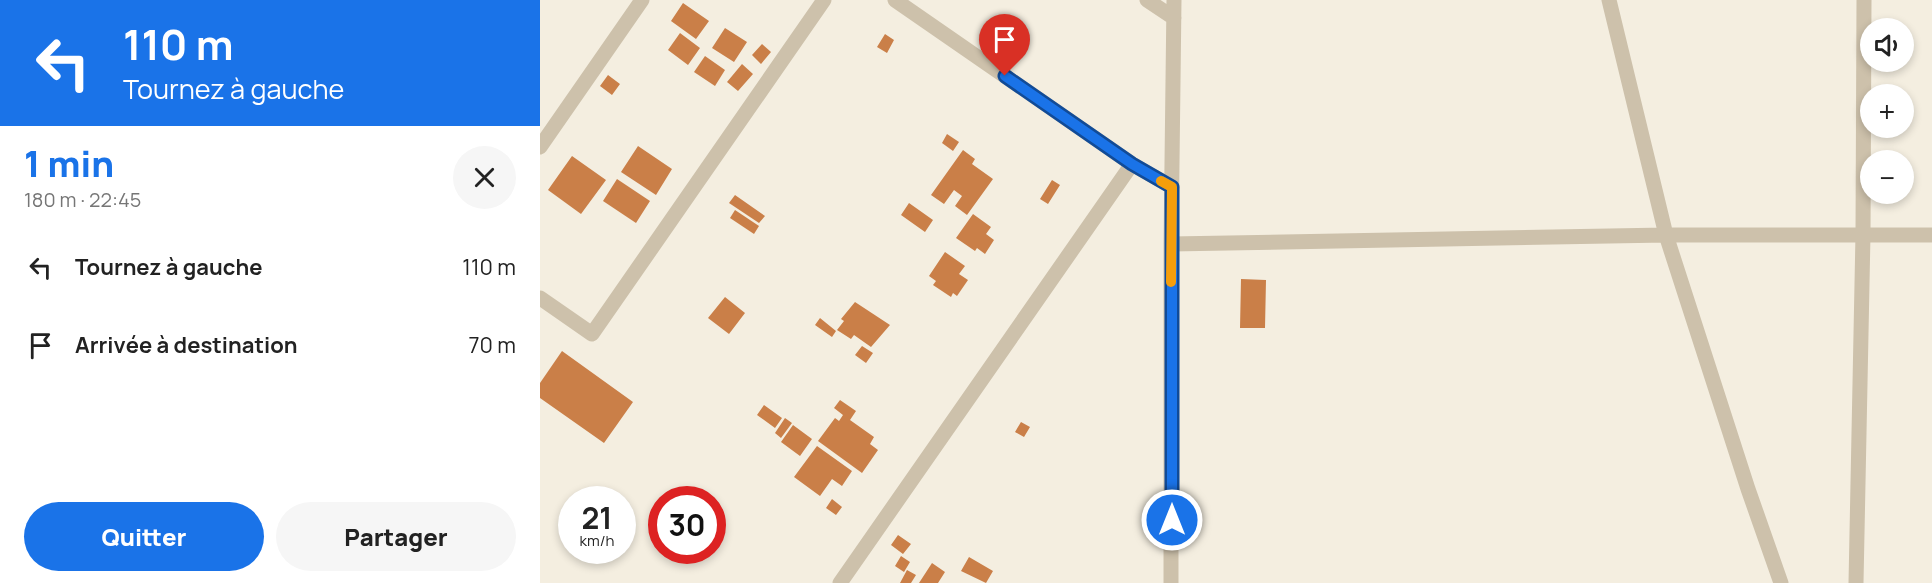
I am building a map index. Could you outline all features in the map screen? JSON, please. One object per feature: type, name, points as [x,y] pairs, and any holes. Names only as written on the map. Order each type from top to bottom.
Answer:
[{"type":"street","points":[[540,147],[642,0]]},
{"type":"street","points":[[540,298],[592,334],[824,0]]},
{"type":"street","points":[[895,0],[1132,164],[1172,187]]},
{"type":"street","points":[[1147,0],[1174,18]]},
{"type":"street","points":[[1172,583],[1171,244],[1174,0]]},
{"type":"street","points":[[1610,0],[1666,235],[1748,489],[1781,583]]},
{"type":"street","points":[[1856,583],[1863,234],[1864,0]]},
{"type":"street","points":[[840,583],[1132,164]]},
{"type":"street","points":[[1171,244],[1666,235],[1932,235]]},
{"type":"building","points":[[683,3],[709,21],[696,39],[671,21]]},
{"type":"building","points":[[725,28],[747,42],[734,62],[712,48]]},
{"type":"building","points":[[680,33],[700,48],[688,65],[668,50]]},
{"type":"building","points":[[885,34],[894,40],[887,53],[877,47]]},
{"type":"building","points":[[762,44],[771,52],[761,64],[752,55]]},
{"type":"building","points":[[705,56],[725,70],[715,86],[694,72]]},
{"type":"building","points":[[742,64],[753,74],[738,91],[727,82]]},
{"type":"building","points":[[608,75],[620,84],[612,95],[600,86]]},
{"type":"building","points":[[947,134],[959,142],[953,151],[942,143]]},
{"type":"building","points":[[638,146],[672,169],[656,195],[621,172]]},
{"type":"building","points":[[963,150],[975,159],[972,164],[993,179],[967,215],[955,206],[962,196],[954,190],[944,204],[931,195]]},
{"type":"building","points":[[572,156],[606,180],[581,214],[548,190]]},
{"type":"building","points":[[617,179],[650,201],[636,223],[603,201]]},
{"type":"building","points":[[1052,180],[1060,185],[1048,204],[1040,199]]},
{"type":"building","points":[[735,195],[765,216],[759,223],[729,203]]},
{"type":"building","points":[[909,203],[933,220],[925,232],[901,215]]},
{"type":"building","points":[[735,210],[759,226],[754,234],[730,218]]},
{"type":"building","points":[[973,214],[991,227],[986,234],[994,240],[985,254],[977,248],[975,251],[956,238]]},
{"type":"building","points":[[945,252],[965,266],[959,274],[968,280],[957,296],[953,293],[951,297],[933,285],[936,281],[929,276]]},
{"type":"building","points":[[1241,279],[1266,280],[1265,328],[1240,328]]},
{"type":"building","points":[[725,297],[745,313],[729,334],[708,318]]},
{"type":"building","points":[[855,302],[890,325],[871,347],[854,335],[851,339],[837,330],[844,321],[841,319]]},
{"type":"building","points":[[820,318],[836,331],[832,337],[815,325]]},
{"type":"building","points":[[862,346],[873,353],[866,363],[855,355]]},
{"type":"building","points":[[562,351],[633,402],[604,443],[540,398],[540,383]]},
{"type":"building","points":[[840,400],[856,411],[850,420],[874,437],[870,444],[878,450],[862,473],[818,441],[835,418],[839,421],[843,415],[834,408]]},
{"type":"building","points":[[764,405],[782,418],[775,428],[757,415]]},
{"type":"building","points":[[785,418],[792,423],[781,438],[775,433]]},
{"type":"building","points":[[1021,422],[1030,427],[1024,437],[1015,432]]},
{"type":"building","points":[[793,425],[812,439],[800,456],[781,442]]},
{"type":"building","points":[[817,446],[852,471],[842,486],[832,479],[820,496],[794,477]]},
{"type":"building","points":[[832,499],[842,507],[836,515],[826,508]]},
{"type":"building","points":[[898,535],[911,544],[903,554],[891,545]]},
{"type":"building","points":[[901,556],[910,562],[904,572],[895,566]]},
{"type":"building","points":[[969,557],[993,571],[986,583],[961,571]]},
{"type":"building","points":[[932,563],[945,572],[938,583],[919,583]]},
{"type":"building","points":[[907,570],[916,575],[911,583],[900,583]]},
{"type":"slow traffic","points":[[1161,181],[1172,187],[1171,282]]},
{"type":"route","points":[[1005,76],[1132,164],[1172,187],[1172,520]]}]
